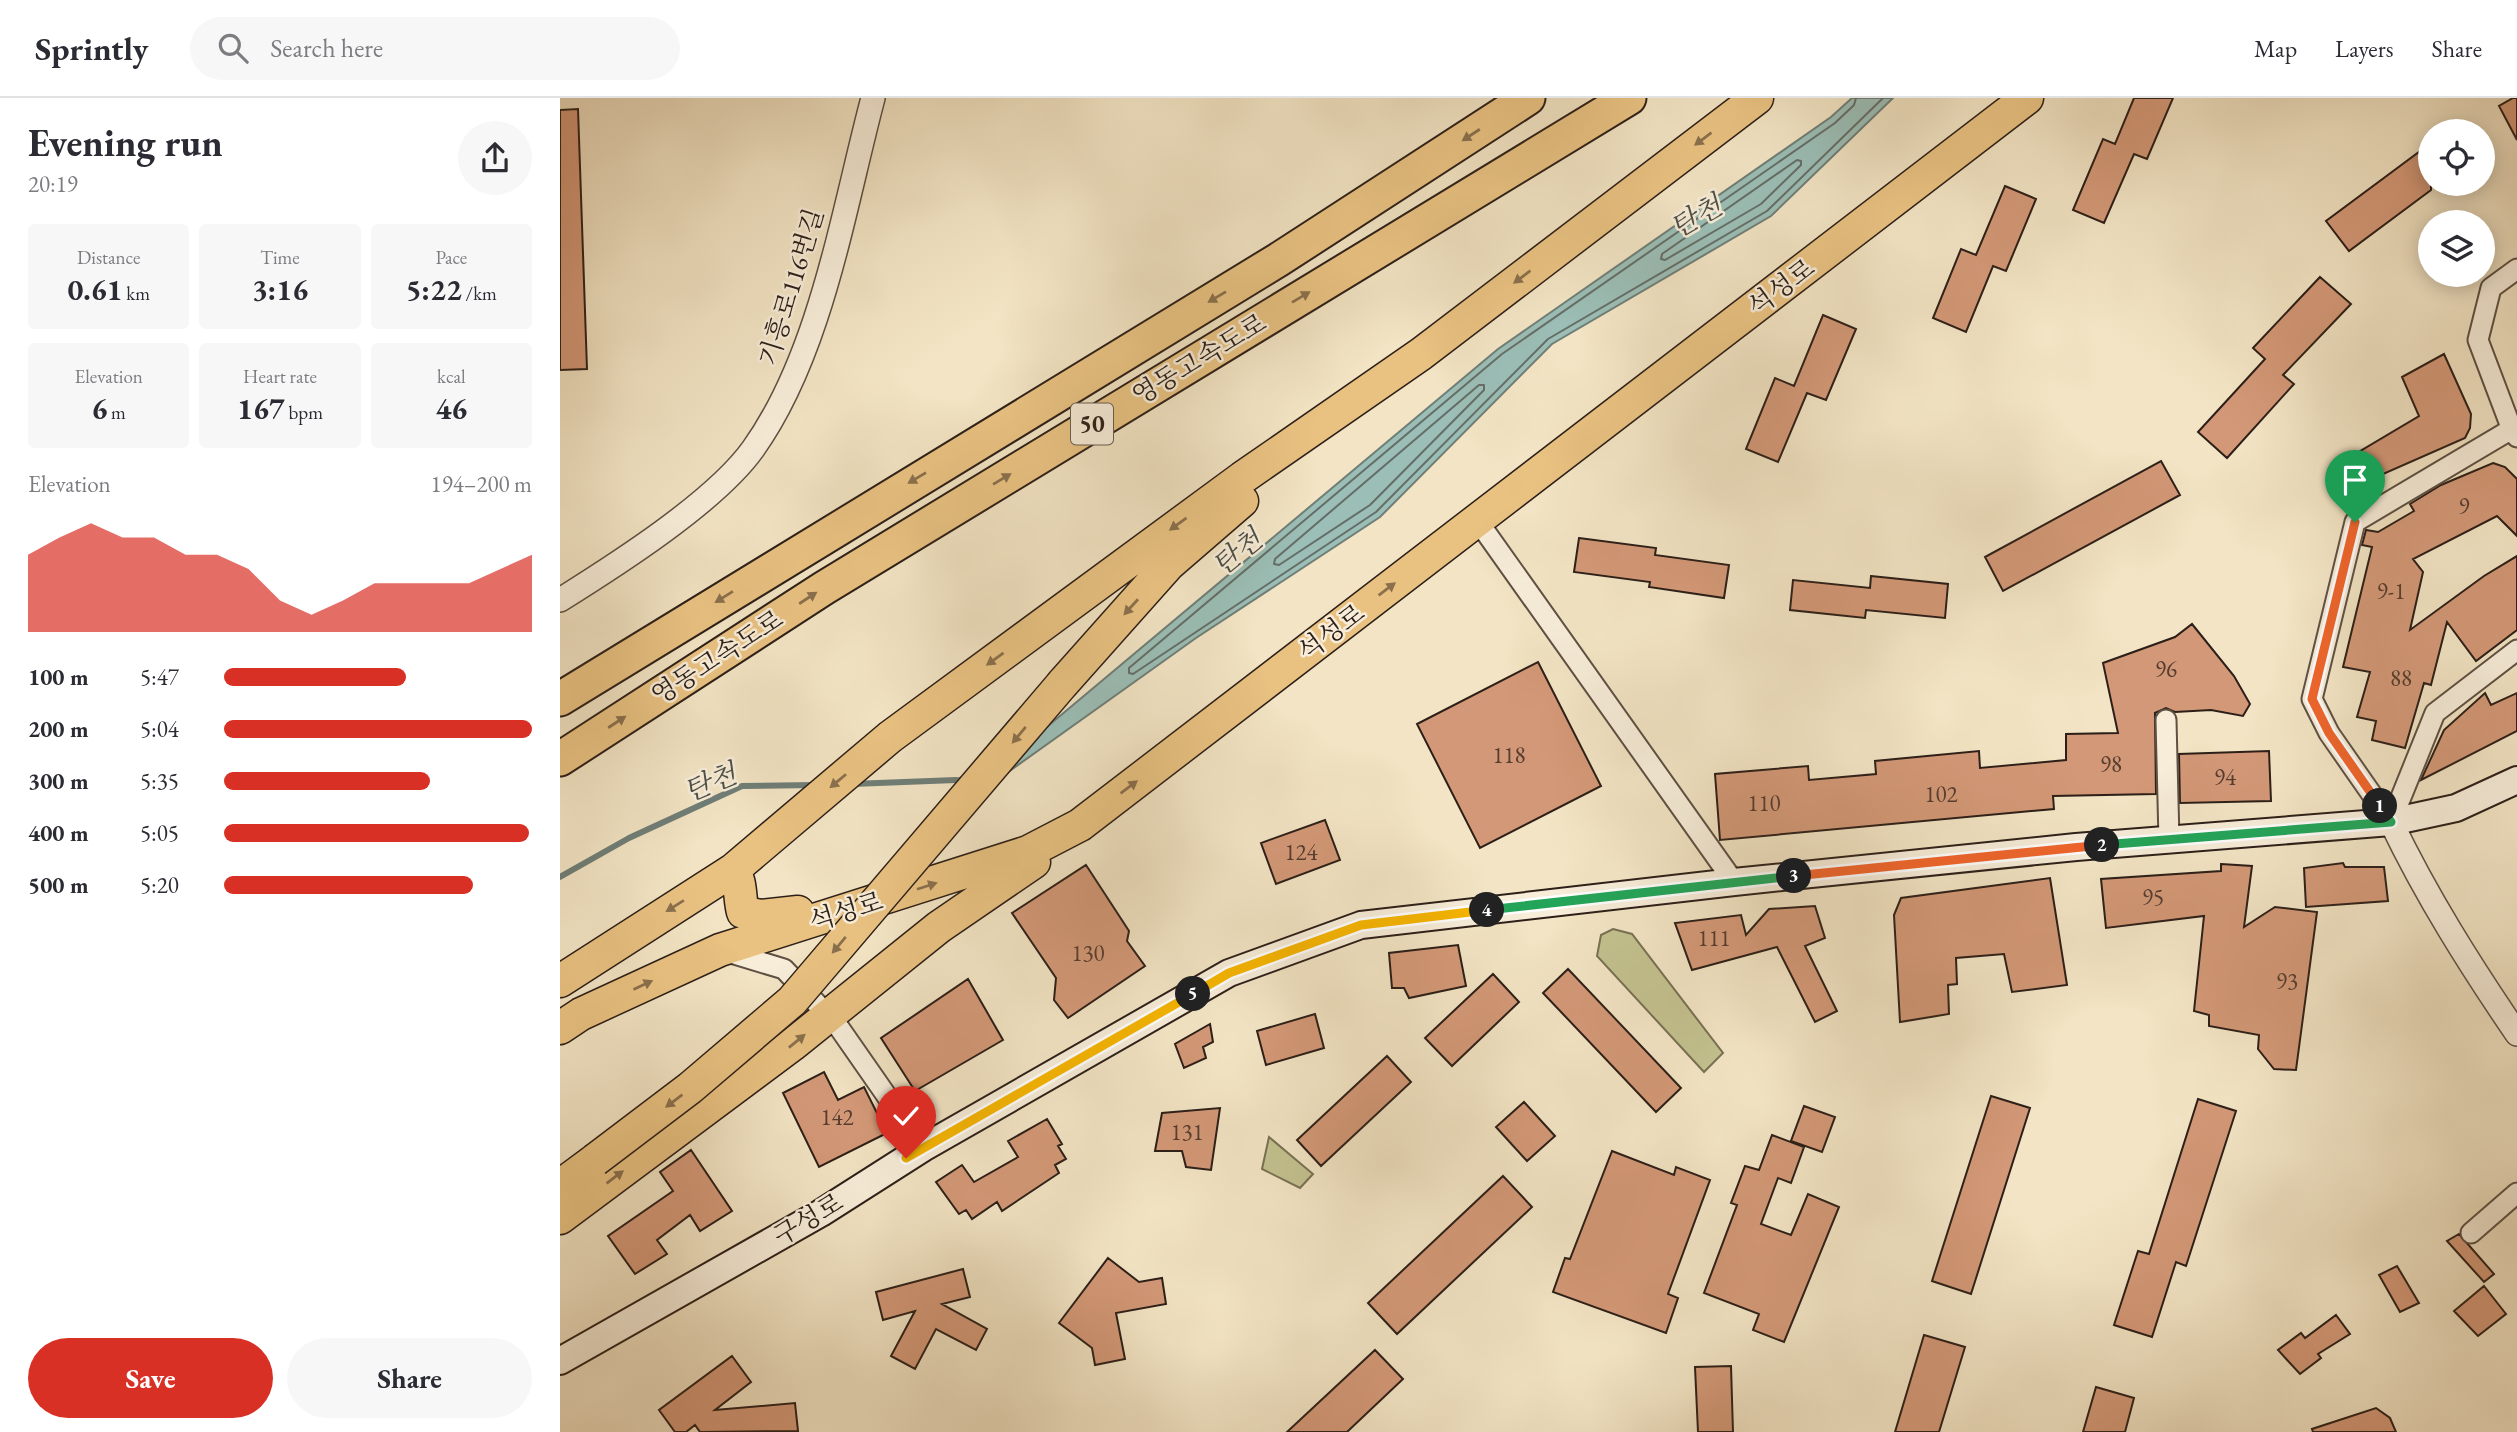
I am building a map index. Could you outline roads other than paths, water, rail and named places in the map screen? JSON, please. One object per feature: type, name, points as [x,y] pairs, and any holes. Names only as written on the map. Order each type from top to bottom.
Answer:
[{"type":"highway","name":"영동고속도로","points":[[560,699],[1278,260],[1528,98]]},
{"type":"highway","name":"영동고속도로","points":[[560,759],[824,588],[1629,98]]},
{"type":"highway","points":[[560,981],[733,870],[890,737],[1242,478],[1421,354],[1757,98]]},
{"type":"highway","name":"석성로","points":[[560,1028],[581,1013],[720,950],[1028,852],[1080,825],[2027,98]]},
{"type":"highway","points":[[560,1186],[690,1088],[792,1001],[1063,683],[1168,565],[1249,495],[1348,426],[1421,354]]},
{"type":"highway","points":[[560,1218],[827,1016],[939,927],[1038,859],[1080,825]]},
{"type":"highway","points":[[733,870],[739,878],[739,899],[743,912],[760,916],[847,911]]},
{"type":"main road","name":"구성로","points":[[560,1361],[821,1213],[923,1148],[1229,973],[1361,925],[1734,882],[2169,840],[2391,822],[2456,808],[2517,780]]},
{"type":"street","name":"기흥로116번길","points":[[560,600],[596,578],[706,498],[752,451],[790,388],[813,326],[873,98]]},
{"type":"street","points":[[2517,269],[2491,288],[2478,340],[2515,431],[2355,522],[2312,699],[2329,733],[2391,822],[2423,888],[2471,967],[2517,1034]]},
{"type":"street","points":[[1477,520],[1734,882]]},
{"type":"street","points":[[2391,822],[2435,713],[2517,650]]},
{"type":"street","points":[[2166,720],[2169,840]]},
{"type":"street","points":[[720,950],[784,969],[827,1016],[923,1148]]},
{"type":"street","points":[[2471,1233],[2517,1193]]},
{"type":"water","name":"탄천","points":[[1852,98],[1893,98],[1771,216],[1552,344],[1380,517],[1196,638],[990,785],[951,781],[1005,762],[1498,349],[1831,117]]},
{"type":"waterway","name":"탄천","points":[[852,784],[956,780]]},
{"type":"waterway","name":"탄천","points":[[560,877],[629,838],[742,786],[816,785]]}]
